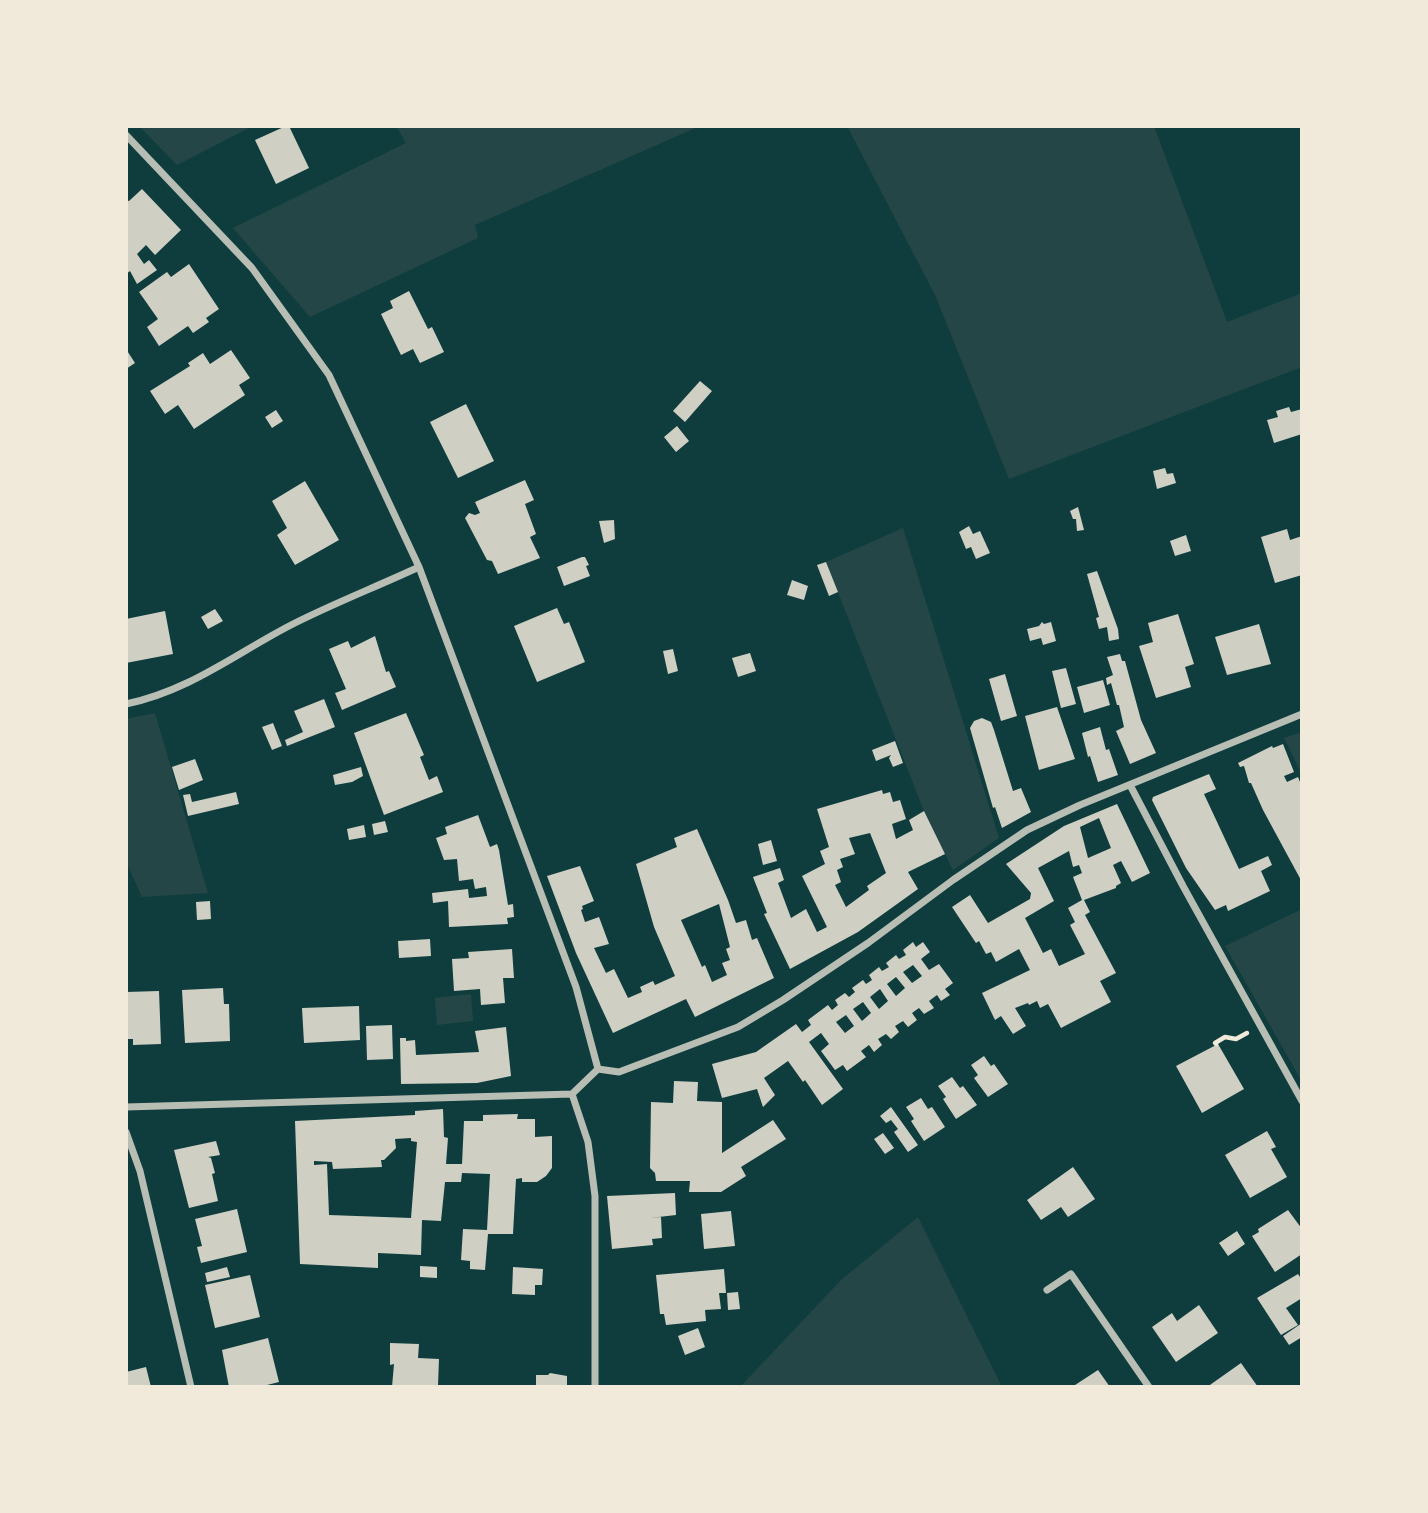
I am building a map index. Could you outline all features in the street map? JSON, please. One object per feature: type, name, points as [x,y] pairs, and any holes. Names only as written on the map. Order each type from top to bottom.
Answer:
[{"type":"street","points":[[126,135],[252,268],[329,375],[419,568],[576,987],[598,1069]]},
{"type":"street","points":[[126,704],[155,698],[186,685],[291,625],[419,568]]},
{"type":"street","points":[[598,1069],[619,1072],[738,1027],[857,950],[1027,830],[1080,805],[1302,714]]},
{"type":"street","points":[[1130,785],[1302,1101]]},
{"type":"street","points":[[126,1107],[572,1094],[598,1069]]},
{"type":"street","points":[[572,1094],[587,1142],[595,1196],[595,1387]]},
{"type":"street","points":[[126,1132],[140,1171],[191,1387]]},
{"type":"street","points":[[1047,1290],[1071,1274],[1149,1387]]},
{"type":"path","points":[[1216,1044],[1214,1043],[1225,1037],[1236,1039],[1247,1033]]},
{"type":"shaded area","points":[[139,126],[253,126],[177,165]]},
{"type":"shaded area","points":[[396,126],[700,126],[475,225],[478,238],[310,317],[233,228],[406,143]]},
{"type":"shaded area","points":[[847,126],[1154,126],[1227,322],[1302,293],[1302,367],[1009,479],[935,295]]},
{"type":"shaded area","points":[[903,528],[999,838],[953,870],[924,811],[826,562]]},
{"type":"shaded area","points":[[155,713],[208,893],[142,897],[126,862],[126,719]]},
{"type":"shaded area","points":[[1302,732],[1302,775],[1284,738]]},
{"type":"shaded area","points":[[1302,909],[1302,1080],[1301,1080],[1225,946]]},
{"type":"shaded area","points":[[471,994],[473,1021],[437,1025],[435,998]]},
{"type":"shaded area","points":[[918,1217],[1002,1387],[740,1387],[841,1280]]},
{"type":"building","points":[[289,126],[309,168],[276,184],[255,140]]},
{"type":"building","points":[[142,189],[181,230],[155,255],[146,245],[137,254],[144,264],[149,260],[157,270],[137,284],[130,271],[126,274],[126,200],[129,201]]},
{"type":"building","points":[[189,264],[219,309],[206,318],[209,322],[193,333],[188,326],[159,346],[147,327],[158,319],[139,292],[167,272],[171,277]]},
{"type":"building","points":[[409,291],[428,329],[432,327],[444,352],[420,363],[413,349],[401,355],[381,314],[393,308],[390,301]]},
{"type":"building","points":[[126,349],[135,363],[126,369]]},
{"type":"building","points":[[231,350],[250,378],[239,385],[245,395],[194,429],[178,405],[165,414],[150,391],[190,366],[188,363],[203,353],[210,364]]},
{"type":"building","points":[[700,381],[712,391],[685,422],[673,411]]},
{"type":"building","points":[[466,404],[494,461],[458,478],[430,422]]},
{"type":"building","points":[[1289,407],[1291,412],[1302,409],[1302,434],[1274,443],[1267,420],[1278,417],[1276,411]]},
{"type":"building","points":[[276,410],[283,421],[272,428],[265,417]]},
{"type":"building","points":[[677,426],[689,441],[676,452],[664,437]]},
{"type":"building","points":[[1165,468],[1167,474],[1173,473],[1176,483],[1157,489],[1153,471]]},
{"type":"building","points":[[525,480],[534,500],[525,504],[536,534],[530,537],[540,558],[498,574],[492,561],[487,560],[465,518],[469,513],[480,513],[475,502]]},
{"type":"building","points":[[305,481],[339,540],[295,565],[277,535],[287,528],[272,501]]},
{"type":"building","points":[[1078,507],[1084,530],[1077,531],[1076,519],[1073,519],[1070,511]]},
{"type":"building","points":[[614,520],[615,539],[604,543],[599,521]]},
{"type":"building","points":[[969,526],[973,534],[980,531],[990,553],[976,559],[971,547],[966,549],[959,532]]},
{"type":"building","points":[[1287,529],[1290,540],[1302,536],[1302,575],[1275,583],[1261,537]]},
{"type":"building","points":[[1186,535],[1191,551],[1175,556],[1170,541]]},
{"type":"building","points":[[585,557],[589,565],[586,566],[590,576],[564,586],[557,567]]},
{"type":"building","points":[[826,562],[838,592],[829,596],[817,565]]},
{"type":"building","points":[[1097,571],[1118,629],[1119,639],[1109,641],[1107,627],[1099,629],[1096,618],[1099,617],[1087,574]]},
{"type":"building","points":[[792,580],[808,586],[804,600],[787,595]]},
{"type":"building","points":[[557,608],[564,624],[569,622],[585,662],[537,682],[514,626]]},
{"type":"building","points":[[215,609],[223,621],[208,629],[201,617]]},
{"type":"building","points":[[165,611],[173,654],[126,663],[126,619]]},
{"type":"building","points":[[1178,614],[1194,664],[1185,667],[1191,687],[1156,698],[1139,646],[1153,642],[1148,623]]},
{"type":"building","points":[[1042,622],[1051,622],[1056,641],[1043,645],[1041,638],[1030,641],[1027,629],[1039,626]]},
{"type":"building","points":[[1259,624],[1271,664],[1227,675],[1215,637]]},
{"type":"building","points":[[375,636],[386,672],[389,671],[396,687],[342,710],[335,693],[346,689],[329,649],[348,641],[351,648]]},
{"type":"building","points":[[673,649],[678,671],[668,674],[663,651]]},
{"type":"building","points":[[750,653],[756,671],[738,677],[732,658]]},
{"type":"building","points":[[1120,654],[1122,661],[1125,661],[1141,720],[1156,753],[1130,764],[1116,731],[1124,727],[1119,705],[1111,683],[1107,685],[1106,678],[1113,675],[1107,657]]},
{"type":"building","points":[[1066,668],[1076,704],[1061,708],[1052,671]]},
{"type":"building","points":[[1005,674],[1017,716],[1001,721],[989,679]]},
{"type":"building","points":[[1103,680],[1110,705],[1084,713],[1077,687]]},
{"type":"building","points":[[324,699],[335,727],[287,746],[285,740],[303,732],[294,711]]},
{"type":"building","points":[[1057,707],[1075,759],[1039,770],[1025,716]]},
{"type":"building","points":[[406,713],[424,755],[420,757],[429,780],[437,776],[443,792],[384,815],[354,733]]},
{"type":"building","points":[[982,718],[991,722],[1013,791],[1021,788],[1031,812],[1002,828],[995,807],[993,808],[970,728],[974,721]]},
{"type":"building","points":[[273,723],[282,746],[272,750],[262,727]]},
{"type":"building","points":[[1100,727],[1106,750],[1109,749],[1118,775],[1098,782],[1082,733]]},
{"type":"building","points":[[895,741],[903,763],[893,767],[889,758],[891,755],[876,761],[872,750]]},
{"type":"building","points":[[1283,744],[1294,772],[1284,776],[1287,782],[1298,777],[1302,787],[1302,882],[1249,783],[1244,766],[1240,767],[1238,763],[1272,746],[1273,748]]},
{"type":"building","points":[[195,759],[203,780],[179,790],[172,767]]},
{"type":"building","points":[[361,767],[363,776],[352,782],[335,785],[333,775]]},
{"type":"building","points":[[1209,774],[1216,789],[1204,794],[1239,869],[1268,856],[1272,865],[1261,871],[1270,891],[1228,911],[1226,905],[1215,910],[1186,868],[1152,800],[1153,797]]},
{"type":"building","points":[[882,790],[883,794],[890,792],[893,802],[900,800],[906,819],[892,824],[896,839],[913,830],[909,820],[924,811],[945,854],[908,872],[918,889],[858,932],[790,969],[764,914],[767,913],[753,877],[780,868],[784,880],[778,883],[791,918],[806,909],[817,932],[827,927],[802,876],[825,864],[820,851],[829,847],[817,809]],"holes":[[[870,833],[886,873],[867,886],[869,890],[846,907],[835,885],[841,882],[837,870],[843,867],[840,859],[855,854],[849,838]]]},
{"type":"building","points":[[236,792],[239,804],[188,816],[183,795],[190,794],[192,802]]},
{"type":"building","points":[[1117,804],[1150,873],[1132,882],[1121,861],[1113,865],[1121,883],[1116,888],[1084,900],[1090,912],[1085,915],[1116,973],[1100,981],[1111,1002],[1061,1028],[1048,1004],[1040,1008],[1037,1001],[1029,1005],[1028,1003],[1015,1008],[1026,1026],[1013,1034],[1001,1016],[995,1020],[982,993],[1030,970],[1019,949],[996,962],[991,952],[986,954],[952,907],[970,895],[988,923],[1030,899],[1031,893],[1006,864],[1064,826]],"holes":[[[1099,818],[1111,848],[1088,858],[1080,827]],[[1069,851],[1073,867],[1079,865],[1082,873],[1073,877],[1082,900],[1068,908],[1075,922],[1070,925],[1085,954],[1059,966],[1051,949],[1043,953],[1025,918],[1054,901],[1038,868]]]},
{"type":"building","points":[[478,815],[490,847],[497,844],[508,905],[513,904],[514,917],[507,918],[508,924],[449,927],[448,901],[433,903],[432,893],[468,889],[469,898],[487,896],[486,887],[475,889],[473,879],[459,881],[457,859],[444,860],[436,838],[447,834],[445,827]]},
{"type":"building","points":[[385,821],[388,832],[374,835],[372,824]]},
{"type":"building","points":[[364,825],[366,837],[349,840],[347,829]]},
{"type":"building","points":[[697,829],[736,923],[746,920],[752,940],[757,938],[774,978],[695,1017],[686,999],[613,1033],[576,953],[547,876],[580,866],[594,901],[582,906],[585,922],[599,917],[609,944],[594,948],[606,973],[614,969],[628,998],[642,992],[640,987],[653,981],[655,985],[675,976],[654,927],[636,864],[677,847],[674,838]],"holes":[[[719,904],[730,947],[726,949],[730,960],[722,963],[727,975],[712,982],[705,965],[702,967],[681,920]]]},
{"type":"building","points":[[771,840],[777,861],[763,865],[758,844]]},
{"type":"building","points":[[210,901],[211,919],[197,920],[196,902]]},
{"type":"building","points":[[430,939],[431,956],[399,958],[398,941]]},
{"type":"building","points":[[913,942],[916,947],[923,942],[930,952],[921,959],[929,970],[939,964],[953,983],[945,989],[950,995],[941,1001],[937,995],[929,1001],[934,1008],[924,1014],[919,1008],[912,1013],[917,1020],[908,1027],[903,1021],[895,1026],[899,1032],[891,1039],[886,1034],[878,1039],[882,1045],[874,1052],[869,1045],[861,1051],[866,1057],[847,1071],[843,1065],[835,1070],[821,1051],[829,1044],[821,1033],[809,1042],[843,1089],[822,1105],[788,1061],[764,1078],[775,1095],[763,1107],[757,1089],[722,1098],[712,1064],[756,1052],[796,1024],[802,1032],[811,1025],[808,1020],[828,1005],[832,1010],[838,1005],[835,1000],[845,993],[849,997],[855,992],[852,988],[863,980],[866,984],[872,980],[869,975],[879,967],[882,971],[889,967],[886,963],[896,955],[899,959],[906,955],[903,950]],"holes":[[[913,965],[922,976],[912,983],[903,972]],[[896,977],[905,988],[896,996],[887,984]],[[880,989],[888,1001],[879,1009],[870,997]],[[863,1002],[871,1013],[862,1021],[853,1009]],[[846,1015],[854,1026],[845,1033],[836,1022]]]},
{"type":"building","points":[[512,949],[514,978],[503,978],[505,1003],[481,1005],[480,989],[454,991],[452,959],[469,958],[468,952]]},
{"type":"building","points":[[223,988],[224,1004],[229,1004],[230,1041],[185,1043],[182,990]]},
{"type":"building","points":[[159,991],[161,1044],[133,1045],[133,1039],[126,1039],[126,992]]},
{"type":"building","points":[[359,1006],[360,1040],[304,1043],[302,1008]]},
{"type":"building","points":[[392,1025],[393,1059],[367,1060],[366,1026]]},
{"type":"building","points":[[506,1027],[511,1076],[477,1083],[401,1084],[400,1038],[406,1038],[406,1041],[415,1040],[416,1055],[479,1052],[475,1031]]},
{"type":"building","points":[[1218,1044],[1244,1089],[1202,1113],[1176,1066]]},
{"type":"building","points":[[984,1056],[991,1066],[994,1064],[1008,1084],[988,1097],[974,1078],[978,1075],[971,1065]]},
{"type":"building","points":[[952,1077],[960,1088],[963,1086],[977,1105],[956,1119],[938,1086]]},
{"type":"building","points":[[674,1081],[698,1082],[697,1101],[722,1102],[722,1153],[773,1120],[786,1139],[741,1167],[746,1176],[721,1192],[689,1192],[690,1181],[656,1181],[655,1173],[650,1168],[651,1102],[673,1103]]},
{"type":"building","points":[[921,1098],[928,1109],[932,1107],[945,1127],[924,1141],[911,1121],[914,1119],[906,1107]]},
{"type":"building","points":[[891,1107],[918,1145],[908,1152],[894,1132],[898,1129],[891,1120],[886,1123],[880,1116]]},
{"type":"building","points":[[443,1109],[444,1137],[448,1138],[446,1164],[462,1164],[464,1121],[483,1121],[483,1115],[518,1114],[517,1119],[535,1119],[535,1137],[552,1136],[552,1168],[546,1176],[537,1182],[522,1182],[522,1178],[516,1179],[513,1234],[488,1234],[485,1270],[470,1269],[470,1261],[461,1260],[463,1229],[487,1230],[490,1174],[462,1173],[461,1182],[445,1182],[441,1221],[422,1220],[421,1255],[378,1253],[378,1268],[300,1264],[295,1121],[415,1115],[415,1111]],"holes":[[[411,1138],[411,1141],[417,1142],[411,1218],[329,1215],[327,1164],[314,1165],[314,1161],[332,1162],[333,1169],[382,1167],[381,1160],[396,1148],[395,1139]]]},
{"type":"building","points":[[1267,1131],[1276,1147],[1271,1149],[1287,1177],[1250,1198],[1225,1155]]},
{"type":"building","points":[[883,1133],[894,1148],[885,1154],[874,1139]]},
{"type":"building","points":[[216,1141],[220,1155],[208,1157],[211,1158],[215,1173],[212,1174],[218,1201],[189,1208],[174,1150]]},
{"type":"building","points":[[1073,1167],[1095,1199],[1068,1217],[1061,1207],[1041,1220],[1027,1200]]},
{"type":"building","points":[[675,1193],[676,1215],[650,1218],[661,1217],[662,1238],[652,1239],[653,1245],[612,1249],[607,1196]]},
{"type":"building","points":[[237,1209],[247,1252],[201,1263],[197,1247],[202,1246],[195,1219]]},
{"type":"building","points":[[1288,1210],[1302,1229],[1302,1254],[1275,1272],[1252,1236],[1259,1232],[1258,1229]]},
{"type":"building","points":[[731,1211],[735,1246],[704,1249],[701,1214]]},
{"type":"building","points":[[1237,1231],[1245,1244],[1228,1256],[1219,1243]]},
{"type":"building","points":[[420,1266],[437,1267],[437,1278],[420,1277]]},
{"type":"building","points":[[227,1267],[230,1277],[207,1282],[205,1273]]},
{"type":"building","points":[[513,1267],[543,1269],[542,1285],[535,1285],[535,1295],[512,1294]]},
{"type":"building","points":[[724,1269],[726,1293],[719,1293],[721,1309],[705,1310],[706,1321],[666,1325],[664,1314],[660,1314],[656,1275]]},
{"type":"building","points":[[1298,1274],[1302,1280],[1302,1298],[1286,1308],[1298,1325],[1281,1335],[1257,1298]]},
{"type":"building","points":[[250,1275],[260,1317],[215,1328],[205,1285]]},
{"type":"building","points":[[738,1292],[740,1309],[728,1310],[727,1293]]},
{"type":"building","points":[[1199,1305],[1218,1333],[1176,1362],[1152,1327],[1172,1313],[1177,1321]]},
{"type":"building","points":[[1302,1323],[1302,1337],[1289,1345],[1283,1336]]},
{"type":"building","points":[[698,1328],[705,1347],[685,1355],[678,1336]]},
{"type":"building","points":[[268,1338],[279,1382],[259,1387],[229,1387],[222,1350]]},
{"type":"building","points":[[390,1343],[419,1344],[418,1358],[439,1359],[438,1385],[392,1387],[394,1364],[390,1365]]},
{"type":"building","points":[[1241,1363],[1258,1387],[1207,1387]]},
{"type":"building","points":[[146,1367],[151,1387],[126,1387],[126,1372]]},
{"type":"building","points":[[1098,1370],[1110,1387],[1072,1387]]},
{"type":"building","points":[[550,1373],[567,1376],[567,1387],[536,1387],[536,1375]]}]
